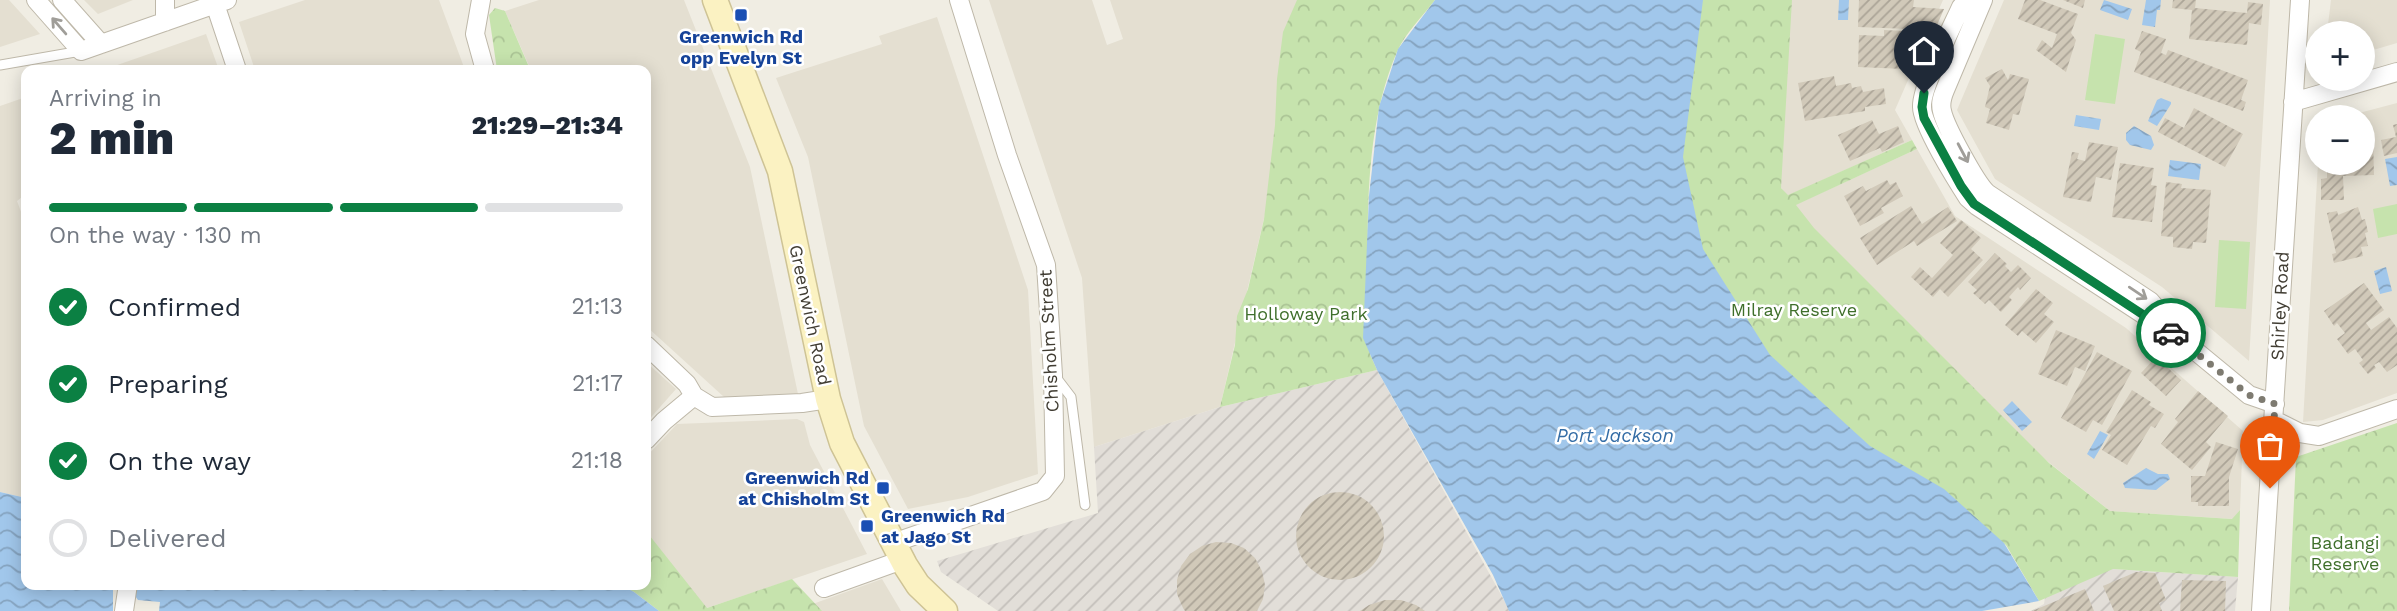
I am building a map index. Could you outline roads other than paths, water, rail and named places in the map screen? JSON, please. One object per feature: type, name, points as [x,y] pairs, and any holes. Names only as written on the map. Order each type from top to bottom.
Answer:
[{"type":"street","points":[[36,0],[81,51],[221,2],[236,65]]},
{"type":"street","points":[[62,0],[101,44]]},
{"type":"street","points":[[165,0],[165,22]]},
{"type":"street","points":[[481,0],[475,34],[484,65]]},
{"type":"street","name":"Greenwich Road","points":[[715,0],[780,172],[828,399],[842,443],[918,585],[945,611]]},
{"type":"street","name":"Chisholm Street","points":[[824,588],[898,551],[1043,491],[1055,476],[1053,374],[1046,265],[1007,155],[959,0]]},
{"type":"street","points":[[1968,0],[1957,16],[1925,88],[1922,102],[1924,118],[1965,192],[1977,206],[2181,339],[2249,395],[2275,412],[2294,431],[2319,436],[2397,409]]},
{"type":"street","points":[[1983,0],[1941,104],[1944,119],[1978,182],[1987,193],[2150,301],[2181,339]]},
{"type":"street","name":"Shirley Road","points":[[2261,611],[2300,0]]},
{"type":"street","points":[[2293,102],[2397,72]]},
{"type":"street","points":[[651,350],[687,384],[694,396],[712,407],[802,403],[828,399]]},
{"type":"street","points":[[651,435],[694,396]]},
{"type":"street","points":[[124,611],[127,590]]},
{"type":"lane","points":[[0,65],[81,51]]},
{"type":"lane","points":[[1053,374],[1071,397],[1085,505]]},
{"type":"water","name":"Port Jackson","points":[[1435,0],[1703,0],[1683,157],[1703,249],[1770,355],[1870,446],[1944,489],[2004,543],[2039,601],[1982,611],[1509,611],[1493,575],[1377,370],[1363,338],[1369,196],[1379,107],[1398,49]]},
{"type":"water","points":[[1839,0],[1849,0],[1848,20],[1838,20]]},
{"type":"water","points":[[2104,0],[2132,9],[2128,20],[2100,10]]},
{"type":"water","points":[[2146,0],[2161,0],[2155,27],[2142,25]]},
{"type":"water","points":[[2161,98],[2171,104],[2157,126],[2148,121],[2157,100]]},
{"type":"water","points":[[2076,115],[2101,119],[2099,130],[2074,126]]},
{"type":"water","points":[[2134,126],[2151,136],[2154,145],[2151,150],[2130,145],[2126,140],[2126,133]]},
{"type":"water","points":[[2397,157],[2397,185],[2390,186],[2385,159]]},
{"type":"water","points":[[2170,160],[2201,164],[2199,180],[2168,176]]},
{"type":"water","points":[[2386,267],[2392,291],[2380,294],[2374,271]]},
{"type":"water","points":[[2012,401],[2032,422],[2022,431],[2003,410]]},
{"type":"water","points":[[2100,431],[2108,435],[2094,459],[2087,454]]},
{"type":"water","points":[[2146,468],[2158,474],[2168,474],[2170,479],[2156,490],[2125,488],[2123,483]]},
{"type":"water","points":[[0,492],[21,497],[21,590],[630,590],[659,611],[0,611]]},
{"type":"place","name":"Greenwich Rd opp Evelyn St","points":[[741,15]]},
{"type":"place","name":"Greenwich Rd at Chisholm St","points":[[883,488]]},
{"type":"place","name":"Greenwich Rd at Jago St","points":[[867,526]]},
{"type":"park label","name":"Milray Reserve","points":[[1794,310]]},
{"type":"park label","name":"Holloway Park","points":[[1306,314]]},
{"type":"park label","name":"Badangi Reserve","points":[[2345,553]]}]
